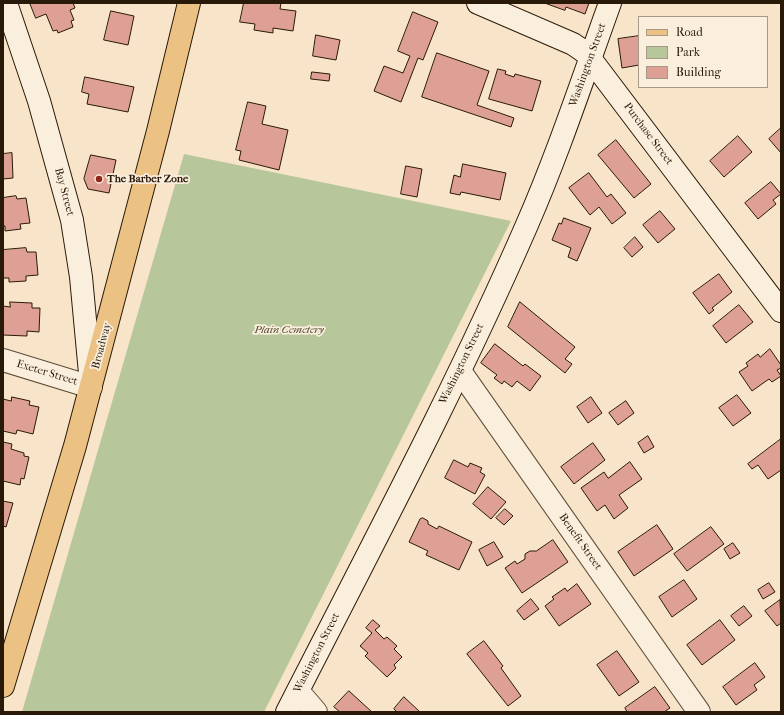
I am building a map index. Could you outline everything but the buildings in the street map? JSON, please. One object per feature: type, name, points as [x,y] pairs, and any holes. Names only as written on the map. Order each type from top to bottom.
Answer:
[{"type":"main road","name":"Broadway","points":[[3,686],[58,506],[91,387],[158,131],[188,3]]},
{"type":"street","name":"Bay Street","points":[[6,3],[39,101],[72,220],[81,277],[91,387]]},
{"type":"street","name":"Purchase Street","points":[[478,3],[573,44],[590,58],[781,311]]},
{"type":"street","name":"Washington Street","points":[[287,712],[460,371],[538,200],[610,3]]},
{"type":"street","name":"Exeter Street","points":[[3,360],[91,387]]},
{"type":"street","name":"Benefit Street","points":[[460,371],[699,712]]},
{"type":"street","points":[[298,691],[316,712]]},
{"type":"green space","name":"Plain Cemetery","points":[[184,154],[511,221],[264,712],[22,712]]},
{"type":"place","name":"The Barber Zone","points":[[99,179]]}]
